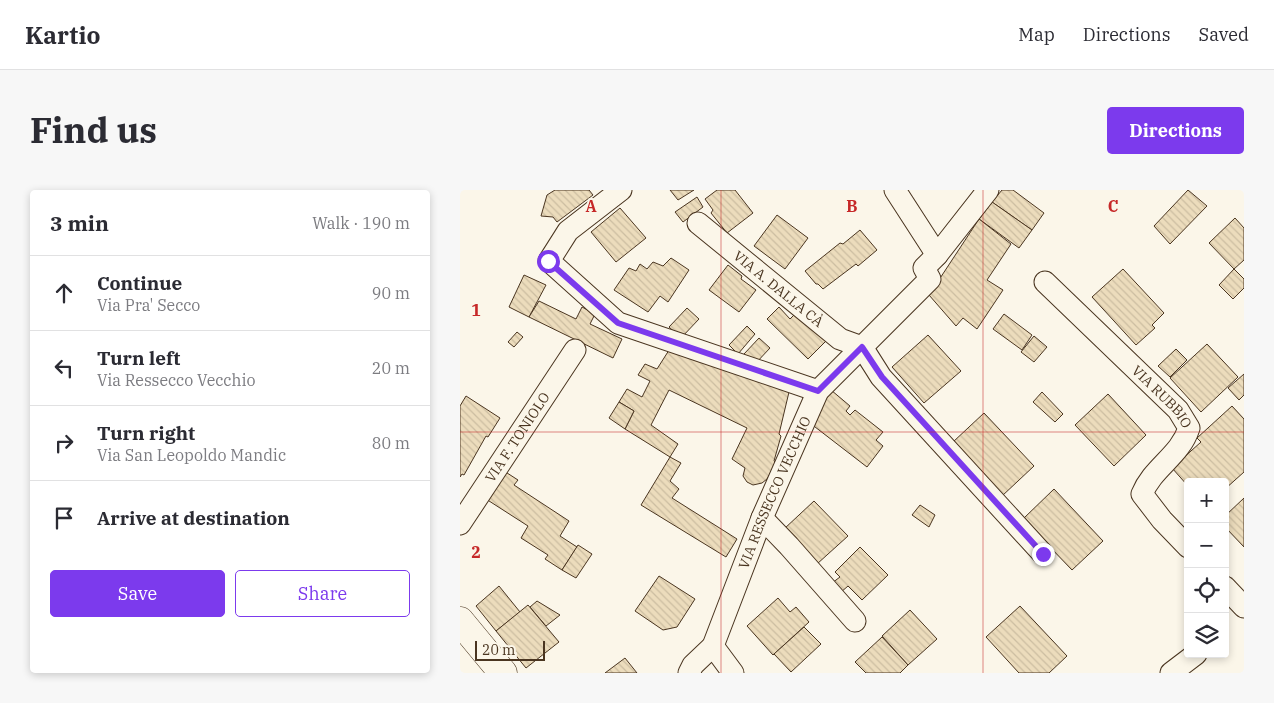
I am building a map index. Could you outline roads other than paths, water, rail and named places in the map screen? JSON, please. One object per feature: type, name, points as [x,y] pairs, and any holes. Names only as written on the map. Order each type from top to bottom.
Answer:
[{"type":"street","points":[[621,190],[568,231],[548,261],[618,323],[818,391]]},
{"type":"street","points":[[895,190],[937,255]]},
{"type":"street","name":"VIA RESSECCO VECCHIO","points":[[689,673],[693,665],[713,646],[762,518],[818,391],[930,279],[924,268],[937,255],[988,190]]},
{"type":"street","name":"VIA A. DALLA CÀ","points":[[698,223],[840,339],[862,347]]},
{"type":"street","name":"VIA RUBBIO","points":[[1045,282],[1178,410],[1189,428],[1185,441],[1146,483],[1142,494],[1162,520],[1184,543]]},
{"type":"street","points":[[862,347],[882,377],[1043,554]]},
{"type":"street","name":"VIA F. TONIOLO","points":[[460,524],[575,350]]},
{"type":"street","points":[[762,518],[855,621]]},
{"type":"street","points":[[1229,591],[1244,607]]},
{"type":"street","points":[[460,621],[504,673]]},
{"type":"street","points":[[713,646],[733,673]]},
{"type":"street","points":[[1171,673],[1191,658]]}]
